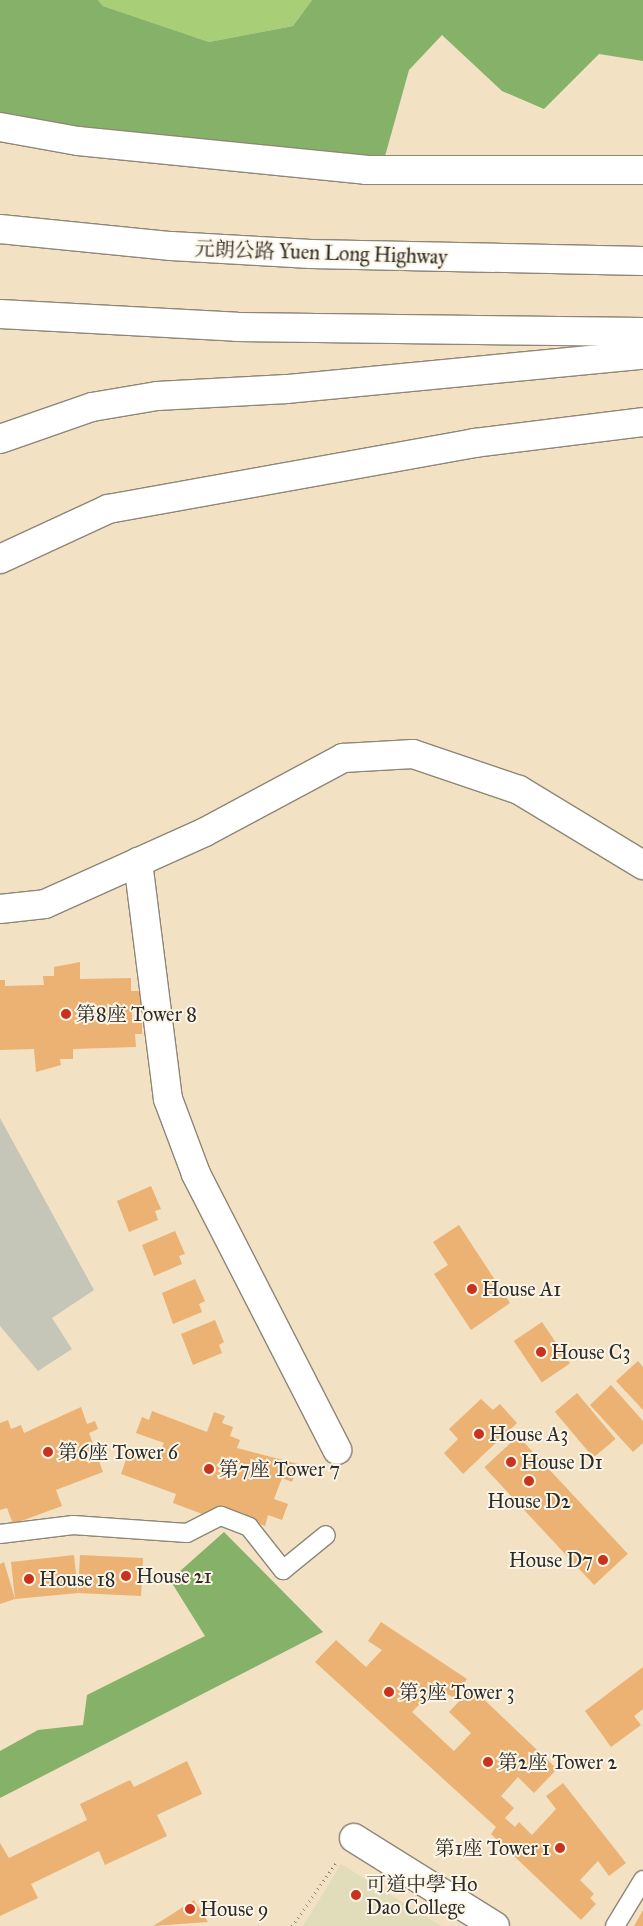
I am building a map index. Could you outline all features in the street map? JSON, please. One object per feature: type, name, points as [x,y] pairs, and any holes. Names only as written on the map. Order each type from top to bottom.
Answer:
[{"type":"main road","points":[[0,127],[78,141],[366,170],[643,170]]},
{"type":"main road","name":"元朗公路 Yuen Long Highway","points":[[0,229],[171,246],[311,254],[643,261]]},
{"type":"main road","points":[[0,314],[237,327],[643,332]]},
{"type":"main road","points":[[0,440],[92,407],[157,396],[287,389],[643,355]]},
{"type":"main road","points":[[0,559],[108,509],[474,443],[643,422]]},
{"type":"main road","points":[[0,909],[45,904],[204,832],[343,758],[413,754],[519,790],[643,865]]},
{"type":"main road","points":[[138,862],[168,1099],[196,1174],[336,1450]]},
{"type":"main road","points":[[354,1838],[495,1926]]},
{"type":"lane","points":[[0,1534],[73,1525],[187,1533],[221,1516],[249,1527],[283,1570],[326,1535]]},
{"type":"lane","points":[[615,1926],[643,1880]]},
{"type":"path","points":[[292,1926],[354,1838]]},
{"type":"shaded area","points":[[0,1118],[94,1290],[52,1318],[72,1349],[38,1371],[0,1326]]},
{"type":"shaded area","name":"可道中學 Ho Dao College","points":[[341,1864],[441,1926],[303,1926]]},
{"type":"green space","points":[[0,0],[98,0],[103,6],[209,42],[293,26],[312,0],[643,0],[643,61],[599,54],[544,109],[502,91],[442,35],[409,70],[382,167],[0,142]]},
{"type":"green space","points":[[98,0],[312,0],[293,26],[209,42],[103,6]]},
{"type":"green space","points":[[224,1532],[323,1632],[0,1798],[0,1751],[38,1730],[83,1725],[87,1695],[205,1636],[170,1580]]},
{"type":"building","name":"第8座 Tower 8","points":[[80,962],[80,979],[131,978],[131,991],[141,991],[141,1005],[132,1005],[132,1023],[142,1022],[142,1034],[135,1034],[136,1047],[73,1049],[73,1059],[60,1059],[61,1065],[36,1072],[34,1049],[0,1050],[0,980],[5,980],[5,986],[44,985],[43,976],[54,976],[54,967]]},
{"type":"building","points":[[151,1186],[161,1209],[155,1211],[158,1220],[129,1232],[117,1201]]},
{"type":"building","name":"House A1","points":[[459,1225],[510,1303],[471,1330],[434,1274],[448,1265],[433,1242]]},
{"type":"building","points":[[175,1231],[185,1254],[179,1256],[182,1264],[154,1276],[142,1245]]},
{"type":"building","points":[[195,1279],[205,1301],[199,1304],[202,1312],[173,1324],[162,1293]]},
{"type":"building","points":[[215,1320],[224,1342],[219,1345],[222,1353],[193,1365],[181,1334]]},
{"type":"building","name":"House C3","points":[[542,1322],[570,1363],[542,1382],[514,1341]]},
{"type":"building","points":[[638,1361],[643,1367],[643,1410],[616,1381]]},
{"type":"building","points":[[611,1385],[643,1421],[643,1443],[633,1452],[590,1405]]},
{"type":"building","points":[[577,1393],[616,1439],[593,1458],[555,1412]]},
{"type":"building","name":"House A3","points":[[481,1399],[493,1410],[500,1404],[517,1423],[463,1474],[444,1453],[458,1439],[449,1429]]},
{"type":"building","name":"第6座 Tower 6","points":[[81,1407],[87,1424],[95,1421],[98,1429],[89,1433],[103,1472],[56,1490],[62,1506],[13,1524],[7,1508],[0,1510],[0,1423],[8,1420],[11,1429],[21,1425],[24,1433]]},
{"type":"building","name":"第7座 Tower 7","points":[[152,1411],[207,1432],[214,1412],[225,1416],[222,1423],[233,1427],[230,1436],[240,1440],[237,1448],[298,1464],[292,1482],[282,1478],[274,1499],[288,1504],[282,1520],[268,1515],[265,1526],[216,1508],[213,1518],[173,1503],[176,1494],[121,1474],[129,1451],[138,1454],[140,1449],[159,1455],[164,1443],[136,1433],[142,1417],[149,1420]]},
{"type":"building","points":[[518,1436],[628,1554],[594,1585],[484,1467]]},
{"type":"building","points":[[74,1555],[78,1593],[15,1599],[11,1562]]},
{"type":"building","points":[[80,1555],[143,1558],[141,1596],[78,1593]]},
{"type":"building","points":[[4,1562],[15,1599],[0,1604],[0,1564]]},
{"type":"building","points":[[381,1622],[467,1679],[454,1698],[436,1687],[412,1712],[454,1751],[471,1733],[449,1712],[472,1688],[557,1769],[534,1793],[518,1777],[501,1796],[514,1808],[505,1818],[515,1827],[519,1822],[532,1835],[556,1809],[546,1796],[563,1783],[626,1863],[609,1876],[598,1861],[580,1880],[594,1894],[590,1898],[596,1904],[581,1920],[491,1834],[496,1827],[315,1662],[336,1640],[366,1667],[382,1650],[368,1641]]},
{"type":"building","points":[[643,1667],[643,1709],[634,1716],[641,1725],[611,1747],[585,1711]]},
{"type":"building","points":[[187,1761],[202,1794],[157,1815],[167,1836],[105,1865],[99,1851],[31,1884],[38,1898],[0,1916],[0,1843],[9,1858],[87,1820],[80,1804],[130,1780],[134,1787]]},
{"type":"building","name":"House 9","points":[[194,1900],[208,1922],[153,1926],[166,1918]]},
{"type":"building","points":[[643,1910],[643,1926],[634,1926]]},
{"type":"place","name":"第8座 Tower 8","points":[[66,1014]]},
{"type":"place","name":"House A1","points":[[472,1289]]},
{"type":"place","name":"House C3","points":[[541,1352]]},
{"type":"place","name":"House A3","points":[[479,1434]]},
{"type":"place","name":"第6座 Tower 6","points":[[48,1452]]},
{"type":"place","name":"House D1","points":[[511,1462]]},
{"type":"place","name":"第7座 Tower 7","points":[[209,1469]]},
{"type":"place","name":"House D2","points":[[529,1481]]},
{"type":"place","name":"House D7","points":[[603,1560]]},
{"type":"place","name":"House 21","points":[[126,1576]]},
{"type":"place","name":"House 18","points":[[29,1579]]},
{"type":"place","name":"第3座 Tower 3","points":[[389,1692]]},
{"type":"place","name":"第2座 Tower 2","points":[[488,1762]]},
{"type":"place","name":"第1座 Tower 1","points":[[560,1848]]},
{"type":"place","name":"可道中學 Ho Dao College","points":[[356,1895]]},
{"type":"place","name":"House 9","points":[[190,1909]]}]
